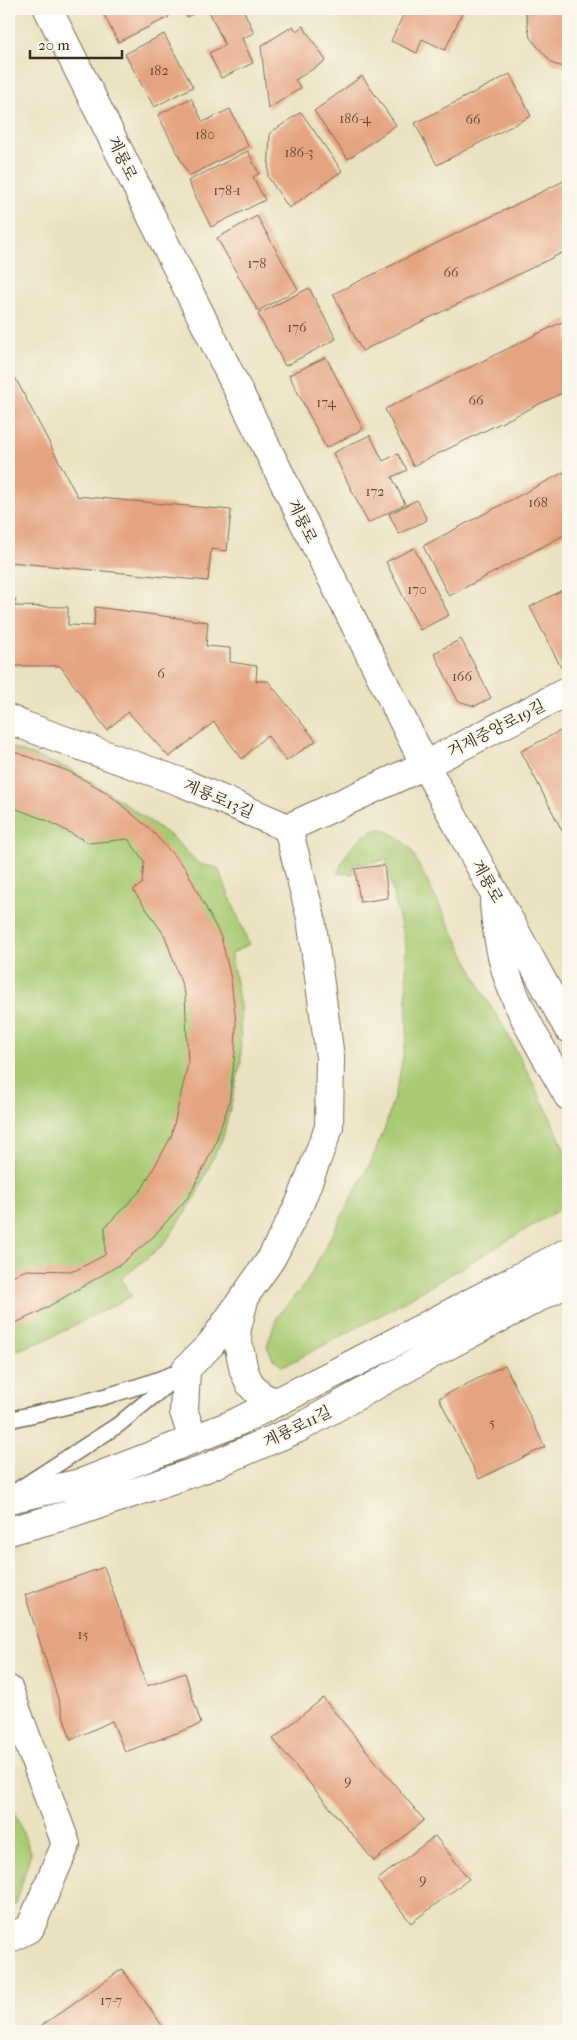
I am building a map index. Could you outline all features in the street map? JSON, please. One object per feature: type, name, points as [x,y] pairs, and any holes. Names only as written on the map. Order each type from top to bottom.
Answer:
[{"type":"street","name":"계룡로","points":[[48,9],[425,765],[568,1028]]},
{"type":"street","name":"거제중앙로19길","points":[[425,765],[568,691]]},
{"type":"street","name":"계룡로13길","points":[[14,718],[181,782],[288,828]]},
{"type":"street","points":[[193,1440],[184,1412],[186,1369],[210,1344],[271,1259],[300,1203],[329,1128],[330,1057],[310,918],[288,828],[425,765]]},
{"type":"street","points":[[493,890],[496,933],[505,969],[523,1013],[568,1096]]},
{"type":"street","name":"계룡로11길","points":[[9,1500],[81,1483],[233,1424],[568,1252]]},
{"type":"street","name":"계룡로11길","points":[[9,1531],[71,1514],[206,1468],[297,1429],[430,1355],[568,1282]]},
{"type":"street","points":[[245,1296],[236,1332],[244,1371],[250,1384],[262,1397],[276,1402]]},
{"type":"street","points":[[9,1690],[66,1844],[30,1928],[9,1939]]},
{"type":"lane","points":[[9,1420],[150,1384],[186,1369]]},
{"type":"lane","points":[[9,1495],[118,1425],[186,1369]]},
{"type":"green space","points":[[9,747],[70,769],[121,801],[172,837],[199,864],[218,868],[249,944],[231,954],[240,1006],[241,1063],[223,1137],[192,1203],[164,1244],[121,1279],[132,1296],[45,1340],[9,1353]]},
{"type":"green space","points":[[382,829],[397,836],[410,848],[486,999],[506,1031],[549,1114],[568,1158],[568,1202],[562,1208],[390,1310],[282,1366],[273,1359],[267,1346],[277,1316],[306,1283],[370,1164],[386,1125],[398,1083],[407,1035],[406,947],[387,860],[353,865],[353,874],[338,873],[344,858],[360,839],[367,834]]},
{"type":"green space","points":[[9,1800],[31,1852],[16,1904],[9,1908]]},
{"type":"building","points":[[101,9],[165,9],[169,17],[118,42]]},
{"type":"building","points":[[183,9],[204,9],[187,17]]},
{"type":"building","points":[[208,9],[243,9],[254,33],[242,38],[253,63],[221,78],[209,53],[225,45]]},
{"type":"building","points":[[406,9],[464,9],[445,50],[422,39],[417,53],[391,41]]},
{"type":"building","points":[[525,9],[568,9],[568,68],[553,64],[530,38]]},
{"type":"building","points":[[293,26],[296,31],[303,26],[326,61],[295,80],[301,88],[268,109],[261,46]]},
{"type":"building","points":[[164,34],[193,87],[154,107],[125,54]]},
{"type":"building","points":[[510,74],[531,116],[437,165],[415,123]]},
{"type":"building","points":[[362,76],[396,125],[348,159],[314,111]]},
{"type":"building","points":[[191,98],[203,122],[230,109],[248,146],[189,176],[158,115]]},
{"type":"building","points":[[301,112],[342,171],[289,208],[268,177],[270,133]]},
{"type":"building","points":[[248,151],[259,174],[253,177],[265,200],[211,227],[188,181]]},
{"type":"building","points":[[568,179],[568,250],[362,351],[333,294]]},
{"type":"building","points":[[257,216],[298,289],[258,311],[217,238]]},
{"type":"building","points":[[309,288],[336,339],[285,366],[258,314]]},
{"type":"building","points":[[568,319],[568,390],[413,466],[385,409]]},
{"type":"building","points":[[326,357],[363,429],[326,448],[289,375]]},
{"type":"building","points":[[9,366],[77,496],[231,510],[227,551],[211,549],[208,581],[9,562]]},
{"type":"building","points":[[370,435],[383,461],[398,454],[407,470],[392,477],[405,504],[368,523],[333,453]]},
{"type":"building","points":[[568,470],[568,533],[449,596],[423,546]]},
{"type":"building","points":[[417,500],[427,520],[399,534],[389,514]]},
{"type":"building","points":[[414,548],[449,615],[420,630],[386,562]]},
{"type":"building","points":[[568,587],[568,673],[565,675],[530,607]]},
{"type":"building","points":[[9,596],[16,599],[14,606],[68,607],[68,625],[94,626],[95,607],[208,622],[206,646],[230,648],[230,662],[257,666],[256,681],[268,681],[316,741],[286,761],[267,735],[242,759],[214,722],[169,757],[128,712],[107,730],[60,666],[11,666]]},
{"type":"building","points":[[461,639],[491,698],[475,706],[458,701],[434,653]]},
{"type":"building","points":[[568,727],[568,842],[521,751]]},
{"type":"building","points":[[9,750],[68,771],[106,792],[149,828],[186,869],[221,937],[231,979],[236,1023],[235,1053],[229,1103],[214,1147],[189,1196],[153,1237],[121,1264],[39,1312],[9,1326],[9,1277],[27,1270],[74,1271],[105,1255],[105,1227],[142,1189],[171,1137],[188,1064],[185,994],[165,936],[133,890],[142,884],[144,861],[128,839],[89,843],[48,821],[9,806]]},
{"type":"building","points":[[384,865],[388,898],[360,902],[355,869]]},
{"type":"building","points":[[505,1365],[545,1447],[479,1479],[439,1398]]},
{"type":"building","points":[[104,1567],[147,1686],[185,1673],[201,1724],[125,1752],[112,1721],[71,1740],[25,1595]]},
{"type":"building","points":[[323,1698],[424,1820],[374,1861],[273,1739]]},
{"type":"building","points":[[435,1836],[469,1879],[411,1923],[377,1880]]},
{"type":"building","points":[[122,1969],[166,2031],[34,2031]]}]
